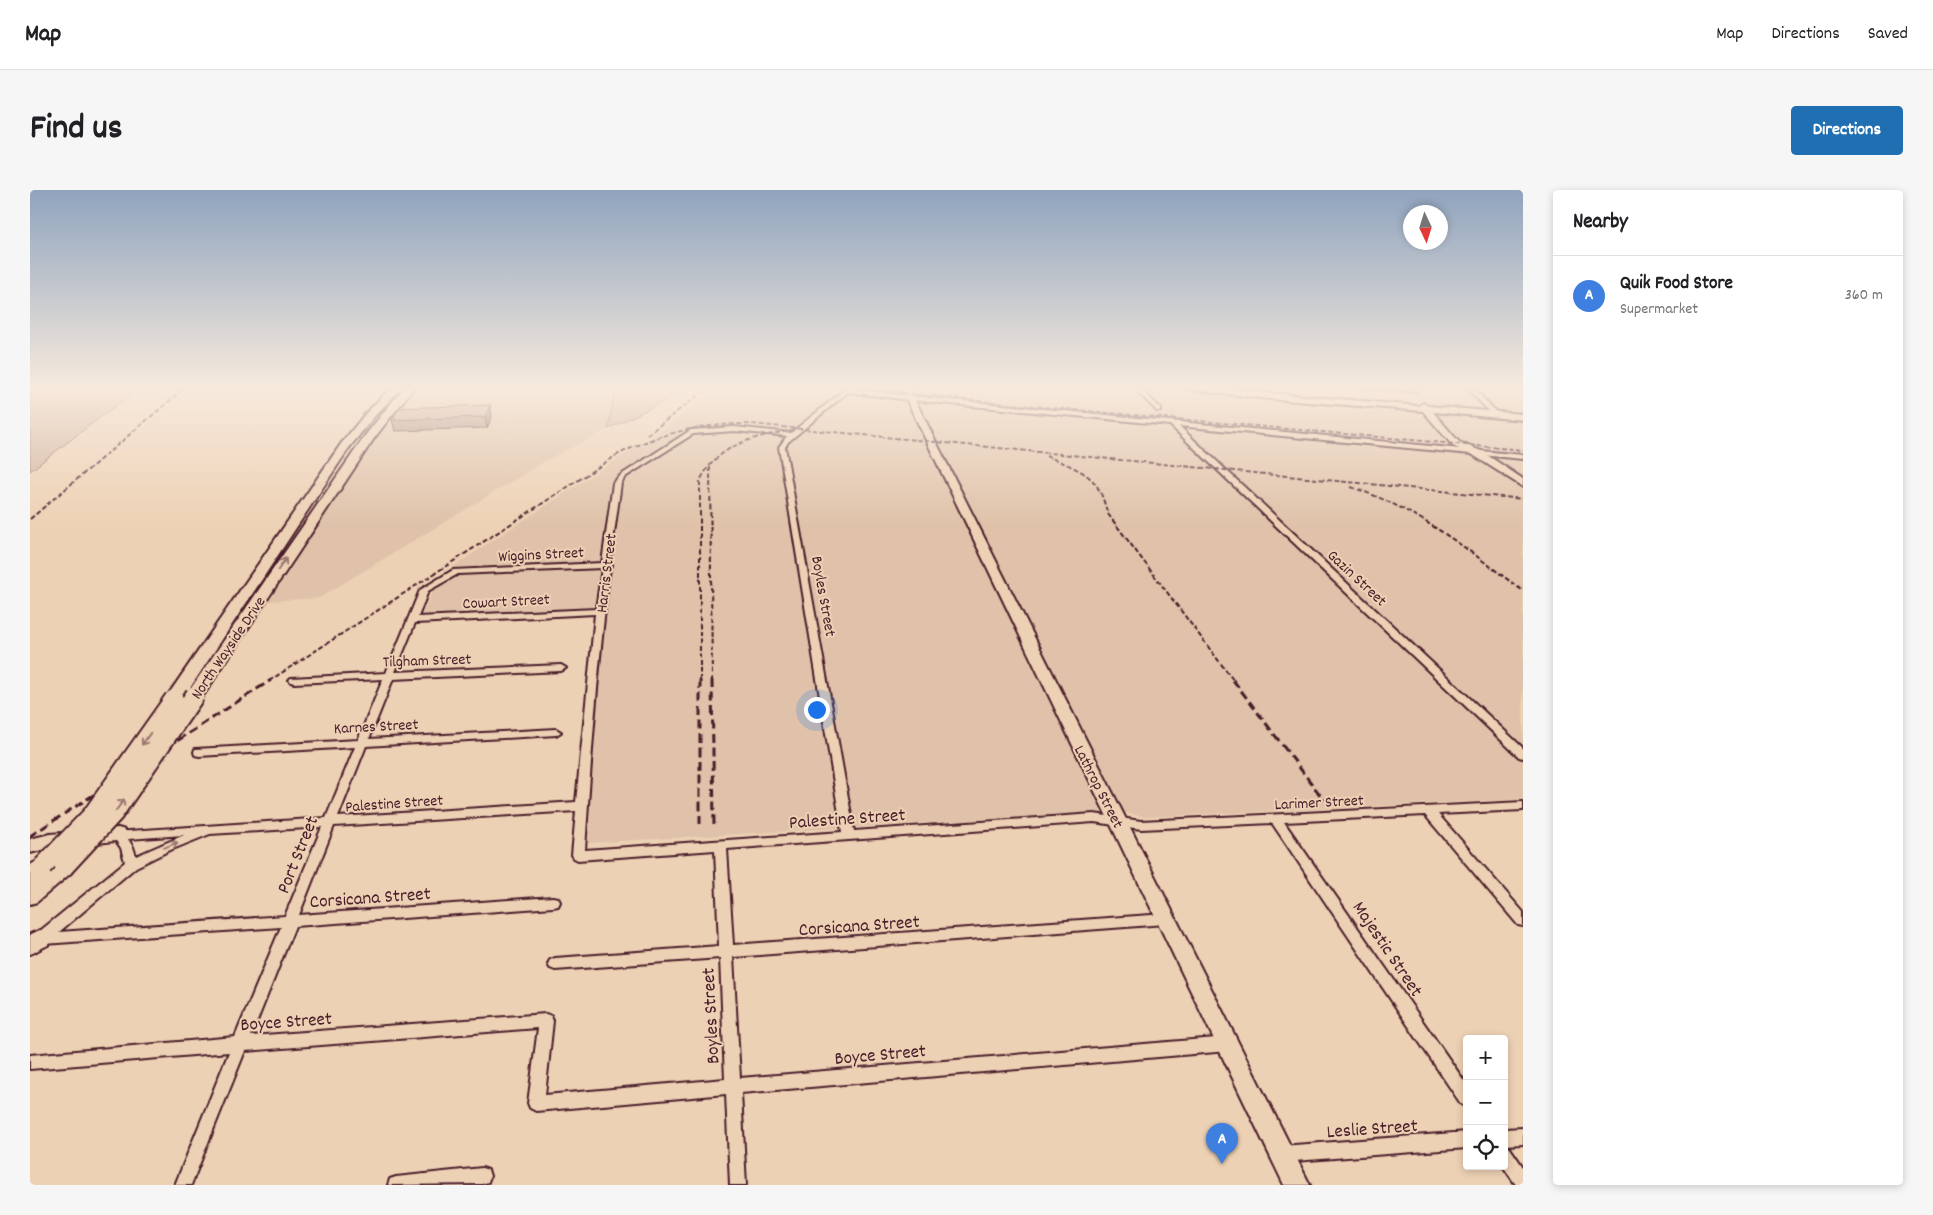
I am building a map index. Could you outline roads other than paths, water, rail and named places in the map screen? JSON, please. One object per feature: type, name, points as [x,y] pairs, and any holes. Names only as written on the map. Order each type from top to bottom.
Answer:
[{"type":"main road","name":"North Wayside Drive","points":[[30,896],[64,867],[114,813],[139,780],[334,462],[357,432]]},
{"type":"main road","name":"North Wayside Drive","points":[[36,871],[92,816],[373,432]]},
{"type":"main road","points":[[30,846],[50,841],[118,834]]},
{"type":"street","name":"Harris Street","points":[[578,855],[600,611],[608,565],[616,485],[624,476],[690,432]]},
{"type":"street","name":"Harris Street","points":[[767,432],[792,435]]},
{"type":"street","name":"Boyles Street","points":[[795,432],[783,443],[782,447],[849,836]]},
{"type":"street","name":"Lathrop Street","points":[[927,432],[1297,1185]]},
{"type":"street","name":"Gazin Street","points":[[1182,432],[1523,754]]},
{"type":"street","points":[[1277,432],[1523,457]]},
{"type":"street","points":[[1446,432],[1456,444],[1477,453],[1523,484]]},
{"type":"street","name":"Wiggins Street","points":[[475,571],[608,565]]},
{"type":"street","name":"Port Street","points":[[184,1185],[424,590],[456,572],[475,571]]},
{"type":"street","name":"Cowart Street","points":[[412,620],[600,611]]},
{"type":"street","name":"Tilgham Street","points":[[294,680],[561,668]]},
{"type":"street","name":"Karnes Street","points":[[199,752],[556,732]]},
{"type":"street","name":"Palestine Street","points":[[118,834],[582,806]]},
{"type":"street","name":"Larimer Street","points":[[1117,822],[1141,825],[1276,820],[1523,806]]},
{"type":"street","points":[[1428,811],[1523,921]]},
{"type":"street","name":"Palestine Street","points":[[578,855],[1094,818],[1117,822]]},
{"type":"street","name":"Majestic Street","points":[[1276,820],[1463,1093]]},
{"type":"street","points":[[33,944],[132,864],[164,848],[211,829]]},
{"type":"street","points":[[118,834],[127,847],[132,864]]},
{"type":"street","name":"Boyles Street","points":[[721,845],[738,1185]]},
{"type":"street","name":"Corsicana Street","points":[[33,944],[290,920],[553,902]]},
{"type":"street","name":"Corsicana Street","points":[[554,964],[1165,920]]},
{"type":"street","name":"Boyce Street","points":[[30,1062],[240,1044],[546,1022],[536,1103],[1228,1044]]},
{"type":"street","points":[[1508,1137],[1523,1136]]},
{"type":"street","name":"Leslie Street","points":[[1281,1154],[1463,1140]]},
{"type":"street","points":[[1508,1160],[1523,1181]]},
{"type":"street","points":[[396,1185],[482,1176]]},
{"type":"railway","points":[[30,519],[132,432]]},
{"type":"railway","points":[[647,435],[650,432]]},
{"type":"railway","points":[[617,455],[648,441],[676,432]]},
{"type":"railway","points":[[700,826],[700,481],[716,459],[738,444],[783,432]]},
{"type":"railway","points":[[838,432],[1523,499]]},
{"type":"railway","points":[[1327,432],[1523,450]]},
{"type":"railway","points":[[269,681],[617,455]]},
{"type":"railway","points":[[1046,456],[1075,468],[1094,482],[1101,494],[1108,514],[1234,681]]},
{"type":"railway","points":[[710,467],[712,681]]},
{"type":"railway","points":[[1351,487],[1375,496],[1420,518],[1462,545],[1523,591]]},
{"type":"railway","points":[[30,836],[271,680]]},
{"type":"railway","points":[[712,680],[714,825]]},
{"type":"railway","points":[[1233,680],[1324,800]]},
{"type":"place","name":"Quik Food Store","points":[[1222,1164]]}]
